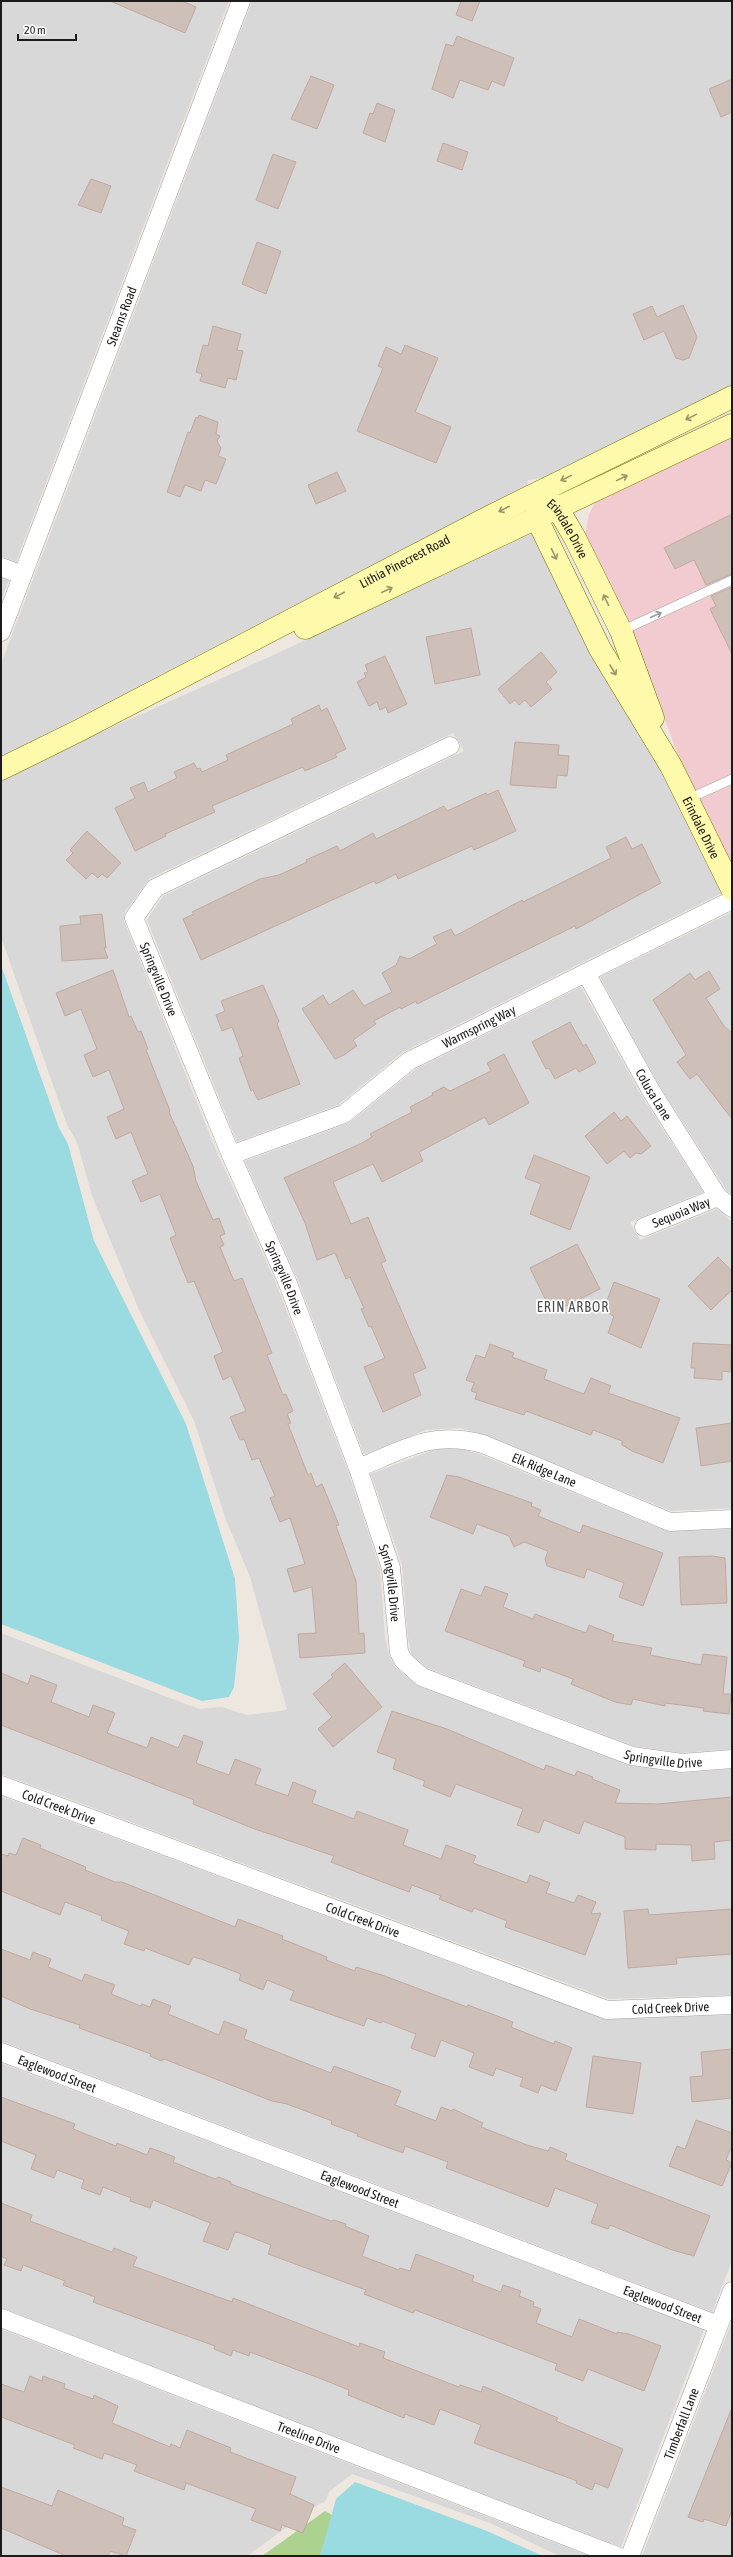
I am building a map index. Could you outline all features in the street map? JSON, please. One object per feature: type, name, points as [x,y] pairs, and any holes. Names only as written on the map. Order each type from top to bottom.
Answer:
[{"type":"main road","name":"Lithia Pinecrest Road","points":[[1,769],[80,730],[538,492],[730,407]]},
{"type":"main road","name":"Lithia Pinecrest Road","points":[[80,730],[263,648],[587,495],[730,407]]},
{"type":"main road","name":"Erindale Drive","points":[[538,492],[558,509],[575,538],[621,631],[671,766]]},
{"type":"main road","name":"Erindale Drive","points":[[538,492],[537,519],[600,649],[671,766],[732,889]]},
{"type":"main road","points":[[575,538],[576,519],[587,495]]},
{"type":"street","name":"Stearns Road","points":[[1,632],[241,1]]},
{"type":"street","points":[[1,567],[22,575]]},
{"type":"street","name":"Springville Drive","points":[[450,746],[154,888],[134,918],[231,1155],[287,1281],[358,1468],[392,1568],[399,1652],[410,1668],[422,1677],[632,1756],[682,1764],[732,1759]]},
{"type":"street","name":"Warmspring Way","points":[[231,1155],[344,1114],[409,1061],[732,900]]},
{"type":"street","name":"Colusa Lane","points":[[586,973],[650,1089],[718,1197],[732,1208]]},
{"type":"street","name":"Sequoia Way","points":[[644,1227],[718,1197]]},
{"type":"street","name":"Elk Ridge Lane","points":[[358,1468],[429,1440],[460,1438],[482,1444],[670,1522],[732,1518]]},
{"type":"street","name":"Cold Creek Drive","points":[[1,1785],[607,2010],[732,2005]]},
{"type":"street","name":"Eaglewood Street","points":[[1,2052],[718,2325]]},
{"type":"street","name":"Timberfall Lane","points":[[630,2556],[732,2291]]},
{"type":"street","name":"Treeline Drive","points":[[1,2318],[617,2556]]},
{"type":"lane","points":[[621,631],[732,580]]},
{"type":"lane","points":[[688,799],[732,778]]},
{"type":"shaded area","points":[[1,1],[229,1],[16,562],[1,556]]},
{"type":"shaded area","points":[[252,1],[732,1],[732,385],[542,478],[528,480],[527,485],[1,757],[1,664]]},
{"type":"shaded area","points":[[732,437],[732,865],[681,763],[633,633],[586,536],[586,530],[589,514],[595,503]]},
{"type":"shaded area","points":[[533,533],[661,770],[722,893],[403,1052],[338,1105],[237,1142],[147,920],[163,896],[464,751],[453,733],[149,879],[125,912],[124,921],[216,1150],[276,1283],[348,1471],[380,1569],[385,1637],[389,1655],[395,1667],[419,1686],[628,1765],[681,1773],[732,1769],[732,1995],[609,1999],[1,1774],[1,1633],[199,1709],[221,1707],[247,1715],[287,1710],[250,1577],[226,1520],[194,1421],[139,1310],[92,1196],[77,1142],[67,1125],[1,937],[1,781],[86,739],[278,653]]},
{"type":"shaded area","points":[[1,577],[9,580],[1,600]]},
{"type":"shaded area","points":[[732,912],[732,1195],[727,1191],[659,1085],[600,977]]},
{"type":"shaded area","points":[[581,987],[640,1093],[703,1192],[630,1222],[640,1240],[717,1209],[732,1222],[732,1508],[671,1511],[485,1435],[460,1428],[426,1430],[364,1454],[297,1278],[245,1161],[349,1123],[416,1069]]},
{"type":"shaded area","points":[[459,1448],[479,1454],[666,1531],[732,1529],[732,1749],[681,1753],[634,1746],[427,1668],[412,1656],[408,1638],[402,1565],[371,1474],[433,1450]]},
{"type":"shaded area","points":[[1,1796],[604,2019],[732,2015],[732,2261],[712,2312],[1,2041]]},
{"type":"shaded area","points":[[1,2063],[704,2330],[621,2547],[1,2308]]},
{"type":"shaded area","points":[[732,2321],[732,2556],[642,2556],[729,2329]]},
{"type":"shaded area","points":[[1,2329],[589,2556],[559,2556],[490,2523],[352,2474],[329,2492],[325,2502],[319,2504],[247,2556],[1,2556]]},
{"type":"green space","points":[[325,2511],[406,2556],[262,2556]]},
{"type":"water","points":[[1,965],[59,1128],[68,1144],[94,1241],[186,1424],[235,1579],[239,1638],[234,1687],[229,1697],[202,1701],[1,1624]]},
{"type":"water","points":[[355,2482],[487,2531],[543,2556],[320,2556],[336,2499]]},
{"type":"building","points":[[110,1],[182,1],[196,7],[185,33]]},
{"type":"building","points":[[461,1],[480,1],[472,21],[456,15]]},
{"type":"building","points":[[457,36],[514,58],[504,86],[492,81],[488,90],[460,80],[453,98],[432,89],[446,44],[453,46]]},
{"type":"building","points":[[311,76],[334,85],[317,129],[291,119]]},
{"type":"building","points":[[732,79],[732,112],[721,117],[709,89]]},
{"type":"building","points":[[377,103],[395,110],[385,142],[363,133],[370,113],[373,114]]},
{"type":"building","points":[[443,143],[468,152],[462,170],[437,161]]},
{"type":"building","points":[[273,154],[296,162],[278,209],[256,200]]},
{"type":"building","points":[[91,179],[111,186],[101,213],[78,205]]},
{"type":"building","points":[[257,242],[281,251],[266,294],[242,284]]},
{"type":"building","points":[[683,305],[697,337],[689,358],[683,360],[676,358],[664,331],[644,340],[633,314],[652,306],[657,317]]},
{"type":"building","points":[[213,326],[241,334],[237,350],[243,351],[236,380],[228,378],[225,388],[200,381],[202,374],[196,372],[203,345],[208,346]]},
{"type":"building","points":[[405,345],[438,358],[415,412],[451,427],[436,463],[357,431],[383,368],[378,366],[386,347],[401,354]]},
{"type":"building","points":[[199,415],[218,422],[216,434],[220,436],[217,441],[221,448],[218,456],[226,459],[216,484],[205,480],[201,491],[185,485],[180,497],[167,492],[188,432],[190,433],[196,417],[198,418]]},
{"type":"building","points":[[337,472],[346,491],[316,504],[308,485]]},
{"type":"building","points":[[732,514],[732,574],[706,585],[694,560],[675,569],[664,548]]},
{"type":"building","points":[[732,587],[732,654],[710,609],[716,606],[711,596]]},
{"type":"building","points":[[471,628],[480,675],[435,684],[426,637]]},
{"type":"building","points":[[541,652],[557,672],[546,682],[552,689],[531,707],[525,700],[519,705],[515,700],[510,704],[498,689]]},
{"type":"building","points":[[385,656],[407,704],[388,713],[386,707],[380,710],[377,702],[369,706],[357,682],[366,677],[364,673],[368,672],[365,665]]},
{"type":"building","points":[[319,705],[321,711],[327,708],[346,749],[335,754],[337,757],[305,771],[303,767],[212,806],[215,812],[165,834],[166,836],[135,851],[115,808],[135,798],[130,788],[144,782],[148,792],[177,778],[174,772],[194,763],[197,769],[200,768],[202,772],[228,760],[226,755],[293,724],[291,719]]},
{"type":"building","points":[[515,742],[559,745],[558,755],[569,756],[567,776],[557,775],[556,788],[510,785]]},
{"type":"building","points":[[498,790],[516,831],[474,850],[472,846],[398,879],[396,874],[376,884],[374,881],[201,960],[183,919],[194,914],[192,912],[260,879],[279,875],[307,862],[306,860],[337,846],[340,851],[373,833],[376,839],[444,806],[447,811],[486,793],[487,795]]},
{"type":"building","points":[[87,831],[121,863],[107,878],[102,874],[98,878],[92,873],[86,879],[66,860],[73,853],[70,850]]},
{"type":"building","points":[[626,837],[632,849],[642,844],[661,883],[576,929],[575,926],[417,1004],[416,1001],[401,1009],[400,1007],[374,1021],[376,1024],[353,1040],[357,1046],[344,1055],[335,1059],[302,1009],[323,995],[329,1005],[353,990],[364,1006],[392,992],[382,973],[396,965],[400,956],[409,959],[437,944],[433,937],[451,929],[455,936],[522,900],[523,902],[611,858],[606,847]]},
{"type":"building","points":[[102,914],[106,948],[104,948],[108,958],[62,961],[60,926],[81,924],[80,916]]},
{"type":"building","points":[[113,970],[129,1017],[131,1016],[138,1032],[141,1031],[148,1049],[146,1050],[170,1111],[169,1112],[193,1166],[196,1181],[213,1220],[219,1218],[225,1234],[220,1236],[224,1245],[220,1247],[234,1281],[242,1278],[272,1353],[267,1355],[283,1395],[286,1394],[293,1411],[287,1414],[291,1423],[288,1424],[308,1475],[311,1473],[316,1487],[322,1484],[339,1525],[336,1526],[356,1581],[359,1634],[364,1633],[365,1653],[300,1658],[298,1634],[316,1633],[312,1587],[294,1592],[287,1569],[305,1564],[290,1518],[280,1522],[270,1498],[275,1496],[259,1458],[252,1460],[244,1439],[240,1440],[230,1417],[246,1411],[231,1376],[223,1380],[214,1356],[223,1352],[194,1281],[188,1283],[170,1238],[176,1235],[160,1194],[141,1202],[132,1181],[148,1174],[131,1132],[116,1139],[107,1117],[124,1109],[109,1070],[93,1077],[84,1055],[97,1049],[81,1009],[65,1016],[56,993]]},
{"type":"building","points":[[709,971],[720,989],[706,998],[724,1026],[732,1033],[732,1119],[697,1074],[690,1079],[677,1062],[686,1055],[653,1000],[690,973],[695,980]]},
{"type":"building","points":[[263,985],[279,1021],[277,1024],[300,1084],[258,1100],[253,1090],[251,1091],[239,1058],[243,1056],[232,1027],[222,1031],[216,1015],[225,1011],[221,1001]]},
{"type":"building","points":[[570,1022],[583,1046],[586,1044],[596,1063],[579,1072],[576,1068],[555,1079],[549,1068],[546,1069],[532,1042]]},
{"type":"building","points":[[504,1054],[529,1103],[489,1125],[485,1117],[419,1152],[423,1161],[382,1182],[373,1164],[333,1182],[351,1224],[368,1217],[386,1261],[381,1263],[426,1368],[413,1374],[421,1395],[383,1412],[364,1367],[385,1358],[371,1326],[369,1327],[361,1309],[364,1308],[350,1277],[346,1279],[335,1253],[317,1260],[305,1223],[284,1178],[362,1143],[372,1137],[370,1134],[412,1112],[410,1107],[433,1095],[432,1093],[444,1087],[450,1091],[491,1071],[487,1063]]},
{"type":"building","points":[[614,1112],[621,1121],[627,1116],[651,1146],[641,1154],[636,1153],[630,1158],[624,1151],[607,1164],[585,1136]]},
{"type":"building","points":[[534,1155],[590,1177],[570,1230],[530,1214],[541,1184],[525,1178]]},
{"type":"building","points":[[577,1244],[600,1289],[552,1313],[530,1268]]},
{"type":"building","points":[[718,1257],[732,1271],[732,1290],[711,1310],[688,1286]]},
{"type":"building","points":[[614,1282],[660,1299],[641,1348],[608,1333],[614,1316],[603,1311]]},
{"type":"building","points":[[693,1343],[732,1345],[730,1372],[722,1371],[722,1380],[694,1378],[695,1368],[691,1368]]},
{"type":"building","points":[[490,1344],[514,1353],[512,1357],[547,1370],[544,1379],[584,1394],[591,1378],[611,1386],[608,1393],[680,1418],[663,1463],[632,1451],[622,1445],[622,1441],[593,1430],[591,1435],[526,1411],[524,1415],[475,1399],[477,1393],[471,1391],[474,1383],[466,1380],[476,1355],[485,1358]]},
{"type":"building","points":[[732,1423],[732,1461],[701,1466],[696,1428]]},
{"type":"building","points":[[447,1475],[459,1477],[532,1503],[531,1506],[541,1510],[538,1516],[580,1533],[583,1525],[663,1553],[643,1606],[619,1597],[624,1583],[587,1569],[584,1578],[547,1566],[545,1559],[548,1551],[524,1542],[514,1547],[509,1536],[477,1524],[473,1534],[430,1517]]},
{"type":"building","points":[[712,1556],[725,1558],[727,1603],[681,1605],[679,1557]]},
{"type":"building","points":[[485,1586],[508,1594],[503,1607],[533,1619],[535,1614],[586,1633],[589,1625],[614,1635],[612,1641],[652,1648],[650,1655],[701,1665],[703,1654],[727,1657],[723,1694],[731,1694],[729,1714],[703,1711],[704,1708],[665,1703],[665,1706],[633,1699],[631,1705],[615,1702],[571,1684],[573,1679],[541,1667],[540,1672],[523,1666],[525,1661],[445,1631],[461,1589],[481,1596]]},
{"type":"building","points":[[345,1663],[382,1707],[333,1747],[318,1729],[332,1717],[313,1694],[333,1677],[331,1675]]},
{"type":"building","points":[[1,1673],[28,1684],[31,1675],[57,1685],[51,1702],[89,1717],[93,1705],[115,1713],[107,1733],[147,1748],[151,1737],[178,1748],[184,1735],[203,1742],[196,1763],[229,1775],[235,1759],[261,1769],[255,1784],[288,1796],[293,1782],[316,1791],[312,1803],[354,1819],[357,1811],[408,1830],[403,1845],[441,1859],[446,1845],[476,1856],[473,1863],[527,1883],[530,1875],[550,1883],[546,1893],[574,1903],[578,1895],[596,1902],[591,1914],[601,1913],[585,1955],[505,1927],[507,1921],[474,1908],[472,1912],[439,1899],[441,1896],[412,1885],[409,1892],[364,1875],[331,1862],[334,1856],[252,1828],[193,1804],[194,1800],[1,1725]]},
{"type":"building","points":[[392,1711],[447,1729],[544,1770],[546,1765],[575,1776],[577,1771],[593,1777],[592,1779],[620,1790],[615,1803],[658,1804],[732,1797],[732,1840],[714,1842],[715,1859],[692,1861],[691,1845],[656,1844],[656,1850],[625,1849],[625,1837],[584,1821],[579,1834],[544,1820],[539,1833],[517,1825],[523,1809],[456,1784],[450,1797],[423,1786],[425,1781],[393,1769],[396,1759],[377,1752]]},
{"type":"building","points":[[23,1838],[41,1845],[40,1848],[86,1867],[85,1870],[115,1882],[122,1882],[235,1927],[238,1919],[283,1936],[282,1939],[327,1957],[326,1960],[355,1971],[356,1967],[382,1975],[467,2007],[468,2005],[513,2022],[511,2027],[554,2044],[555,2041],[572,2048],[556,2091],[541,2085],[538,2093],[520,2086],[523,2078],[496,2068],[493,2076],[469,2067],[474,2053],[441,2040],[435,2057],[411,2048],[416,2034],[382,2021],[381,2023],[367,2018],[364,2026],[290,2000],[294,1991],[267,1980],[263,1990],[239,1980],[241,1974],[201,1959],[193,1957],[189,1965],[145,1948],[144,1951],[124,1944],[129,1931],[101,1920],[102,1916],[65,1902],[60,1915],[1,1891],[1,1854],[8,1856],[9,1853],[16,1855]]},
{"type":"building","points":[[648,1909],[649,1915],[732,1909],[732,1954],[676,1958],[677,1964],[628,1968],[624,1911]]},
{"type":"building","points":[[1,1949],[30,1960],[33,1952],[51,1959],[48,1967],[82,1981],[85,1974],[115,1985],[111,1994],[141,2006],[142,2004],[150,2007],[153,1999],[171,2006],[168,2014],[219,2035],[224,2021],[247,2030],[244,2039],[331,2073],[334,2066],[401,2091],[395,2105],[436,2121],[441,2107],[452,2111],[453,2109],[483,2123],[481,2127],[527,2145],[548,2151],[550,2147],[567,2154],[565,2160],[710,2216],[694,2256],[672,2250],[610,2225],[608,2229],[591,2223],[598,2204],[555,2188],[548,2207],[446,2168],[448,2162],[405,2146],[403,2153],[357,2136],[358,2134],[331,2124],[332,2121],[287,2104],[272,2101],[164,2059],[161,2061],[150,2056],[151,2054],[79,2028],[80,2025],[30,2009],[1,1996]]},
{"type":"building","points":[[732,2049],[732,2098],[692,2102],[690,2077],[703,2076],[701,2052]]},
{"type":"building","points":[[593,2056],[641,2063],[633,2114],[586,2107]]},
{"type":"building","points":[[1,2097],[75,2124],[73,2129],[116,2146],[117,2143],[147,2155],[150,2148],[159,2151],[175,2157],[173,2162],[215,2179],[219,2177],[231,2182],[231,2184],[331,2221],[334,2220],[346,2224],[345,2226],[369,2236],[362,2256],[399,2270],[400,2268],[410,2271],[416,2254],[474,2276],[472,2281],[501,2292],[503,2285],[521,2291],[519,2296],[534,2302],[533,2306],[541,2309],[536,2323],[572,2337],[579,2319],[617,2334],[617,2332],[629,2334],[661,2346],[644,2391],[588,2369],[583,2381],[555,2370],[557,2364],[415,2310],[413,2313],[364,2294],[366,2290],[268,2254],[271,2245],[240,2233],[235,2232],[228,2250],[203,2241],[210,2223],[153,2200],[150,2208],[130,2201],[131,2198],[103,2187],[100,2195],[81,2188],[84,2180],[57,2170],[54,2178],[31,2169],[36,2155],[1,2141]]},
{"type":"building","points":[[696,2120],[732,2133],[732,2145],[726,2160],[732,2163],[722,2186],[669,2166],[677,2146],[685,2149]]},
{"type":"building","points":[[1,2203],[32,2215],[30,2221],[112,2252],[114,2248],[137,2257],[133,2266],[232,2302],[233,2298],[359,2347],[360,2343],[385,2352],[383,2358],[459,2387],[460,2385],[481,2392],[483,2386],[558,2418],[556,2421],[623,2449],[608,2488],[595,2483],[592,2490],[576,2483],[577,2481],[474,2443],[481,2425],[440,2409],[434,2425],[405,2414],[404,2418],[348,2395],[349,2390],[319,2378],[250,2352],[249,2356],[233,2350],[231,2356],[214,2349],[215,2346],[93,2302],[95,2297],[63,2285],[65,2281],[23,2265],[21,2271],[4,2265],[7,2259],[1,2256]]},
{"type":"building","points":[[30,2376],[42,2381],[43,2376],[65,2384],[64,2388],[93,2399],[94,2395],[118,2406],[112,2423],[170,2447],[171,2444],[180,2448],[187,2430],[231,2448],[230,2452],[296,2477],[290,2494],[314,2505],[303,2533],[282,2525],[280,2531],[251,2520],[256,2509],[186,2483],[184,2490],[134,2471],[137,2465],[104,2453],[102,2459],[73,2448],[75,2445],[1,2417],[1,2384],[24,2392]]},
{"type":"building","points":[[731,2410],[732,2510],[726,2526],[704,2519],[703,2522],[688,2517]]},
{"type":"building","points":[[1,2487],[52,2506],[58,2490],[124,2518],[122,2525],[136,2530],[126,2556],[110,2551],[108,2556],[66,2556],[1,2528]]},
{"type":"district","name":"ERIN ARBOR","points":[[573,1307]]}]
